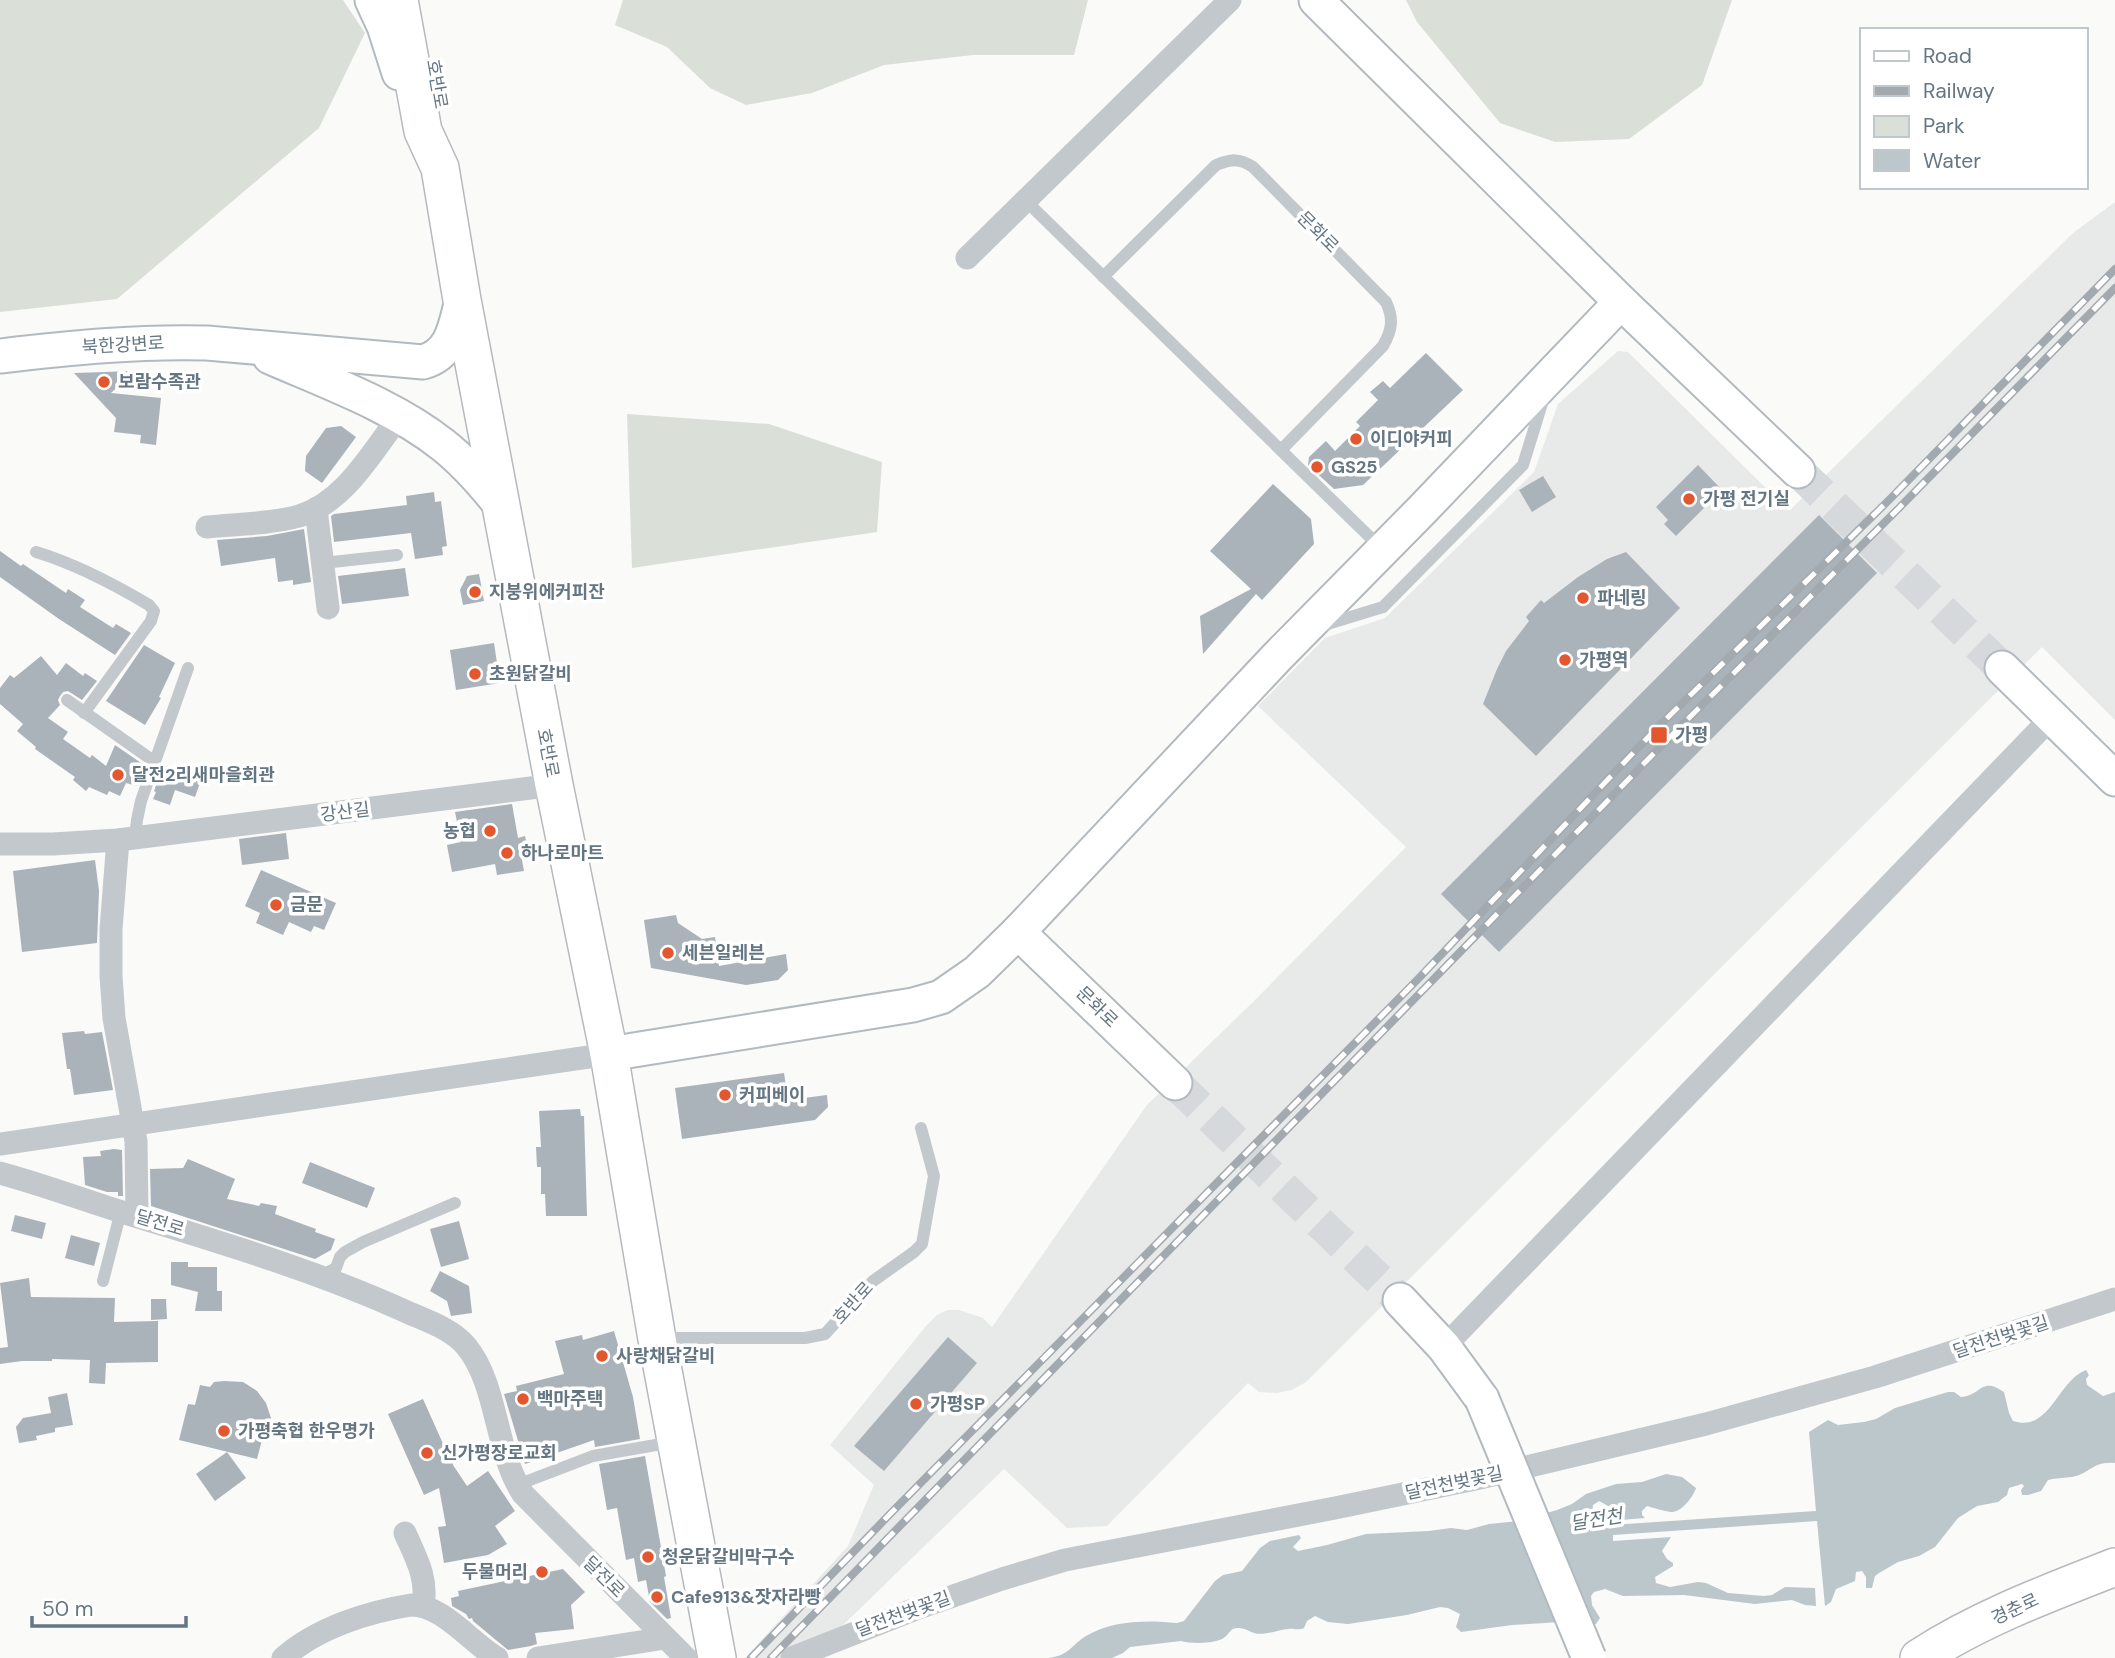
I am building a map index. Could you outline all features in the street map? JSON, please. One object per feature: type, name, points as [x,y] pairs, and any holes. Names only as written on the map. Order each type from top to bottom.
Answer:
[{"type":"main road","name":"호반로","points":[[399,0],[423,131],[440,168]]},
{"type":"main road","name":"호반로","points":[[422,0],[444,127],[440,168],[462,300],[554,785],[609,1054],[657,1339],[717,1658]]},
{"type":"main road","name":"경춘로","points":[[1919,1658],[1944,1642],[2048,1593],[2115,1567]]},
{"type":"street","name":"호반로","points":[[372,0],[384,26],[405,92],[423,131]]},
{"type":"street","points":[[967,258],[1230,0]]},
{"type":"street","points":[[1316,0],[1621,302],[1798,471]]},
{"type":"street","name":"북한강변로","points":[[0,356],[173,342],[423,362],[436,358],[445,349],[462,300]]},
{"type":"street","points":[[0,1144],[881,1012],[941,997],[976,972],[1018,932],[1301,633],[1621,302]]},
{"type":"street","points":[[246,346],[399,417],[442,444],[466,464],[502,507]]},
{"type":"street","points":[[207,527],[288,519],[316,509],[333,499],[350,481],[399,417]]},
{"type":"street","points":[[316,509],[328,608]]},
{"type":"street","points":[[2002,668],[2115,779]]},
{"type":"street","points":[[1444,1347],[2052,717]]},
{"type":"street","name":"강산길","points":[[0,844],[127,839],[554,785]]},
{"type":"street","points":[[127,839],[111,929],[114,1018],[136,1141],[129,1214]]},
{"type":"street","name":"문화로","points":[[1018,932],[1175,1083]]},
{"type":"street","name":"달전로","points":[[0,1173],[266,1257],[383,1301],[446,1330],[465,1344],[480,1370],[517,1485],[532,1504],[686,1658]]},
{"type":"street","name":"달전천벚꽃길","points":[[792,1658],[913,1610],[1065,1560],[1426,1489],[1706,1424],[1875,1377],[2115,1298]]},
{"type":"street","points":[[1400,1300],[1444,1347],[1482,1399],[1590,1658]]},
{"type":"street","points":[[405,1533],[423,1574],[423,1606]]},
{"type":"street","points":[[283,1658],[310,1638],[335,1627],[404,1606],[423,1606],[439,1614],[497,1658]]},
{"type":"street","points":[[538,1658],[665,1638]]},
{"type":"lane","name":"문화로","points":[[1103,277],[1216,165],[1242,160],[1254,167],[1386,302],[1392,322],[1383,346],[1281,450]]},
{"type":"lane","points":[[1026,201],[1382,549]]},
{"type":"lane","points":[[1301,633],[1383,607],[1523,465],[1552,373]]},
{"type":"lane","points":[[36,552],[64,560],[105,579],[149,605],[153,611],[151,621],[84,713]]},
{"type":"lane","points":[[323,563],[397,555]]},
{"type":"lane","points":[[127,839],[137,820],[141,801],[188,668]]},
{"type":"lane","points":[[67,700],[155,762]]},
{"type":"lane","name":"호반로","points":[[657,1339],[805,1338],[825,1334],[873,1281],[922,1244],[934,1176],[920,1128]]},
{"type":"lane","points":[[318,1277],[336,1268],[340,1257],[363,1242],[455,1203]]},
{"type":"lane","points":[[103,1281],[129,1214]]},
{"type":"lane","points":[[517,1485],[593,1456],[676,1441]]},
{"type":"shaded area","points":[[2115,202],[2115,720],[2042,647],[1306,1382],[1292,1390],[1277,1393],[1259,1392],[1248,1383],[1107,1526],[1067,1528],[1004,1469],[809,1658],[745,1658],[848,1546],[874,1485],[830,1445],[926,1326],[947,1310],[959,1310],[983,1318],[992,1327],[1147,1105],[1406,847],[1258,706],[1325,638],[1385,618],[1534,472],[1558,404],[1618,351],[1628,352],[1789,511],[2073,233]]},
{"type":"green space","points":[[0,0],[343,0],[365,33],[319,128],[117,299],[0,312]]},
{"type":"green space","points":[[623,0],[1088,0],[1074,55],[973,55],[884,65],[812,93],[746,105],[710,88],[667,47],[615,25]]},
{"type":"green space","points":[[1406,0],[1732,0],[1702,85],[1629,139],[1555,142],[1500,123],[1417,22]]},
{"type":"green space","points":[[627,414],[769,424],[882,462],[877,532],[632,568]]},
{"type":"water","name":"달전천","points":[[2086,1370],[2089,1375],[2086,1379],[2087,1385],[2103,1396],[2115,1392],[2115,1463],[2101,1464],[2072,1477],[2048,1480],[2041,1491],[2028,1495],[2022,1495],[2022,1484],[2009,1488],[2007,1495],[1998,1502],[1977,1506],[1958,1518],[1935,1547],[1879,1573],[1875,1576],[1872,1588],[1866,1588],[1866,1577],[1862,1571],[1856,1572],[1855,1581],[1836,1589],[1831,1602],[1825,1606],[1817,1521],[1613,1535],[1613,1541],[1671,1537],[1662,1551],[1673,1566],[1655,1577],[1656,1583],[1670,1587],[1698,1582],[1728,1593],[1764,1596],[1772,1595],[1785,1587],[1815,1588],[1816,1606],[1792,1600],[1755,1604],[1684,1595],[1623,1596],[1605,1589],[1594,1592],[1591,1596],[1592,1605],[1600,1618],[1596,1624],[1561,1622],[1461,1632],[1456,1627],[1460,1614],[1440,1607],[1348,1624],[1328,1622],[1315,1616],[1307,1621],[1302,1629],[1262,1634],[1235,1628],[1216,1641],[1181,1641],[1130,1647],[1112,1658],[1049,1658],[1061,1655],[1086,1636],[1107,1627],[1130,1622],[1184,1621],[1215,1581],[1223,1575],[1242,1571],[1260,1548],[1270,1541],[1299,1535],[1301,1538],[1293,1547],[1298,1551],[1366,1534],[1451,1528],[1467,1530],[1489,1524],[1519,1521],[1557,1510],[1586,1494],[1616,1484],[1642,1482],[1666,1474],[1682,1477],[1696,1488],[1679,1510],[1671,1512],[1647,1506],[1642,1511],[1645,1518],[1620,1520],[1610,1507],[1599,1501],[1593,1505],[1594,1512],[1597,1516],[1610,1520],[1612,1525],[1816,1511],[1809,1432],[1828,1420],[1838,1425],[1864,1422],[1876,1419],[1895,1408],[1948,1392],[1954,1392],[1961,1397],[1991,1386],[2004,1392],[2013,1421],[2026,1423],[2045,1413],[2068,1384]]},
{"type":"building","points":[[1426,353],[1463,390],[1363,485],[1334,489],[1308,465],[1309,457],[1326,441],[1335,451],[1360,426],[1356,422],[1378,400],[1370,392],[1383,381],[1390,388]]},
{"type":"building","points":[[134,371],[111,393],[161,398],[156,445],[140,443],[141,435],[114,432],[116,418],[74,373]]},
{"type":"building","points":[[341,426],[356,437],[322,483],[305,471],[306,456],[326,428]]},
{"type":"building","name":"가평 전기실","points":[[1698,465],[1722,490],[1676,536],[1664,524],[1668,520],[1656,507]]},
{"type":"building","points":[[1543,476],[1556,497],[1532,512],[1519,490]]},
{"type":"building","points":[[1273,484],[1311,519],[1314,544],[1262,600],[1256,594],[1203,654],[1200,616],[1251,589],[1210,551]]},
{"type":"building","points":[[434,492],[435,502],[441,501],[447,546],[442,547],[443,555],[415,559],[411,533],[334,542],[331,516],[334,514],[407,505],[406,496]]},
{"type":"building","points":[[1819,515],[1877,573],[1499,952],[1441,894]]},
{"type":"building","points":[[304,529],[311,582],[293,585],[293,580],[278,582],[275,558],[221,566],[217,540],[267,536]]},
{"type":"building","points":[[0,551],[66,593],[68,589],[85,600],[80,607],[113,628],[116,624],[131,633],[115,655],[0,577]]},
{"type":"building","name":"가평역","points":[[1626,552],[1680,608],[1536,756],[1483,704],[1497,669],[1506,651],[1529,621],[1526,617],[1541,600],[1544,603],[1578,577],[1607,559]]},
{"type":"building","points":[[405,568],[409,596],[342,604],[338,576]]},
{"type":"building","points":[[479,574],[484,601],[463,605],[460,590],[467,576]]},
{"type":"building","points":[[494,643],[500,683],[456,690],[450,650]]},
{"type":"building","points":[[144,645],[175,663],[159,697],[161,698],[145,725],[106,701]]},
{"type":"building","points":[[41,656],[57,675],[66,663],[83,676],[85,673],[97,681],[82,700],[68,691],[60,696],[60,705],[48,718],[68,732],[63,739],[106,766],[115,745],[144,765],[137,786],[126,783],[120,796],[109,791],[107,795],[89,787],[86,791],[73,780],[75,777],[35,749],[36,747],[17,731],[23,724],[0,704],[0,688],[10,675],[14,678]]},
{"type":"building","points":[[163,764],[201,780],[195,797],[175,790],[170,805],[153,799]]},
{"type":"building","points":[[512,804],[518,838],[525,836],[529,854],[521,855],[524,871],[497,875],[495,864],[452,872],[447,845],[461,842],[455,812]]},
{"type":"building","points":[[286,833],[289,859],[242,865],[239,839]]},
{"type":"building","points":[[95,860],[99,891],[97,943],[22,952],[13,871]]},
{"type":"building","points":[[261,870],[336,903],[324,930],[314,926],[311,932],[289,922],[283,935],[256,923],[260,913],[245,906]]},
{"type":"building","points":[[676,915],[678,923],[702,939],[715,937],[719,966],[786,954],[788,970],[778,980],[746,985],[651,968],[644,920]]},
{"type":"building","points":[[84,1031],[85,1034],[102,1032],[113,1090],[74,1095],[62,1033]]},
{"type":"building","points":[[784,1073],[788,1100],[827,1095],[828,1107],[815,1120],[682,1139],[675,1088]]},
{"type":"building","points":[[580,1109],[581,1116],[584,1116],[587,1216],[546,1216],[545,1194],[541,1194],[541,1167],[537,1167],[536,1147],[541,1147],[539,1111]]},
{"type":"building","points":[[122,1150],[123,1196],[118,1196],[118,1192],[107,1192],[85,1185],[83,1157],[101,1156],[100,1151]]},
{"type":"building","points":[[188,1159],[235,1179],[227,1199],[259,1206],[261,1203],[277,1206],[275,1214],[335,1239],[331,1250],[315,1259],[151,1206],[150,1169],[183,1168]]},
{"type":"building","points":[[310,1162],[375,1188],[367,1208],[302,1183]]},
{"type":"building","points":[[15,1215],[46,1223],[42,1239],[11,1231]]},
{"type":"building","points":[[459,1221],[469,1259],[441,1267],[430,1229]]},
{"type":"building","points":[[71,1235],[100,1243],[94,1266],[65,1258]]},
{"type":"building","points":[[171,1262],[188,1262],[188,1267],[217,1267],[217,1291],[222,1291],[222,1311],[195,1311],[198,1292],[171,1285]]},
{"type":"building","points":[[440,1271],[469,1286],[472,1313],[451,1316],[447,1301],[430,1291]]},
{"type":"building","points":[[29,1278],[31,1297],[115,1298],[114,1322],[158,1321],[158,1362],[106,1363],[105,1384],[89,1383],[90,1360],[52,1359],[0,1364],[0,1348],[8,1347],[0,1283]]},
{"type":"building","points":[[151,1299],[166,1299],[167,1319],[151,1320]]},
{"type":"building","points":[[614,1331],[633,1397],[640,1439],[595,1447],[594,1440],[525,1464],[504,1394],[517,1391],[516,1386],[564,1374],[555,1341],[582,1335],[583,1340]]},
{"type":"building","name":"가평SP","points":[[948,1337],[977,1363],[884,1471],[854,1446]]},
{"type":"building","points":[[214,1382],[243,1382],[257,1391],[266,1403],[272,1430],[269,1442],[262,1440],[257,1459],[179,1440],[188,1404],[195,1405],[200,1385],[210,1387]]},
{"type":"building","points":[[67,1393],[73,1425],[55,1428],[55,1432],[36,1436],[37,1440],[19,1443],[16,1427],[23,1418],[51,1413],[48,1397]]},
{"type":"building","points":[[423,1399],[449,1457],[454,1460],[453,1465],[467,1486],[488,1471],[515,1511],[495,1526],[507,1544],[488,1555],[444,1563],[438,1527],[446,1526],[439,1488],[424,1495],[388,1414]]},
{"type":"building","points":[[227,1452],[246,1478],[215,1501],[196,1474]]},
{"type":"building","points":[[645,1456],[666,1576],[664,1577],[671,1618],[667,1619],[650,1602],[646,1580],[638,1582],[634,1558],[626,1560],[617,1508],[607,1510],[599,1464]]},
{"type":"building","points":[[563,1569],[585,1592],[571,1605],[574,1629],[535,1633],[537,1644],[531,1646],[508,1650],[472,1618],[469,1619],[466,1614],[452,1606],[451,1598],[459,1596],[458,1591]]},
{"type":"tunnel","points":[[1798,471],[2002,668]]},
{"type":"tunnel","points":[[1175,1083],[1400,1300]]},
{"type":"railway","points":[[751,1658],[1419,978],[1655,730],[1889,500],[2115,269]]},
{"type":"railway","points":[[771,1658],[1665,742],[2115,288]]},
{"type":"place","name":"보람수족관","points":[[104,382]]},
{"type":"place","name":"이디야커피","points":[[1356,439]]},
{"type":"place","name":"GS25","points":[[1317,467]]},
{"type":"place","name":"가평 전기실","points":[[1689,499]]},
{"type":"place","name":"지붕위에커피잔","points":[[475,592]]},
{"type":"place","name":"파네링","points":[[1583,598]]},
{"type":"place","name":"가평역","points":[[1565,660]]},
{"type":"place","name":"초원닭갈비","points":[[475,674]]},
{"type":"place","name":"가평","points":[[1659,735]]},
{"type":"place","name":"달전2리새마을회관","points":[[118,775]]},
{"type":"place","name":"농협","points":[[490,831]]},
{"type":"place","name":"하나로마트","points":[[507,853]]},
{"type":"place","name":"금문","points":[[276,905]]},
{"type":"place","name":"세븐일레븐","points":[[668,953]]},
{"type":"place","name":"커피베이","points":[[725,1095]]},
{"type":"place","name":"사랑채닭갈비","points":[[602,1356]]},
{"type":"place","name":"백마주택","points":[[523,1399]]},
{"type":"place","name":"가평SP","points":[[916,1404]]},
{"type":"place","name":"가평축협 한우명가","points":[[224,1431]]},
{"type":"place","name":"신가평장로교회","points":[[427,1453]]},
{"type":"place","name":"청운닭갈비막구수","points":[[648,1557]]},
{"type":"place","name":"두물머리","points":[[542,1572]]},
{"type":"place","name":"Cafe913&잣자라빵","points":[[657,1597]]}]
